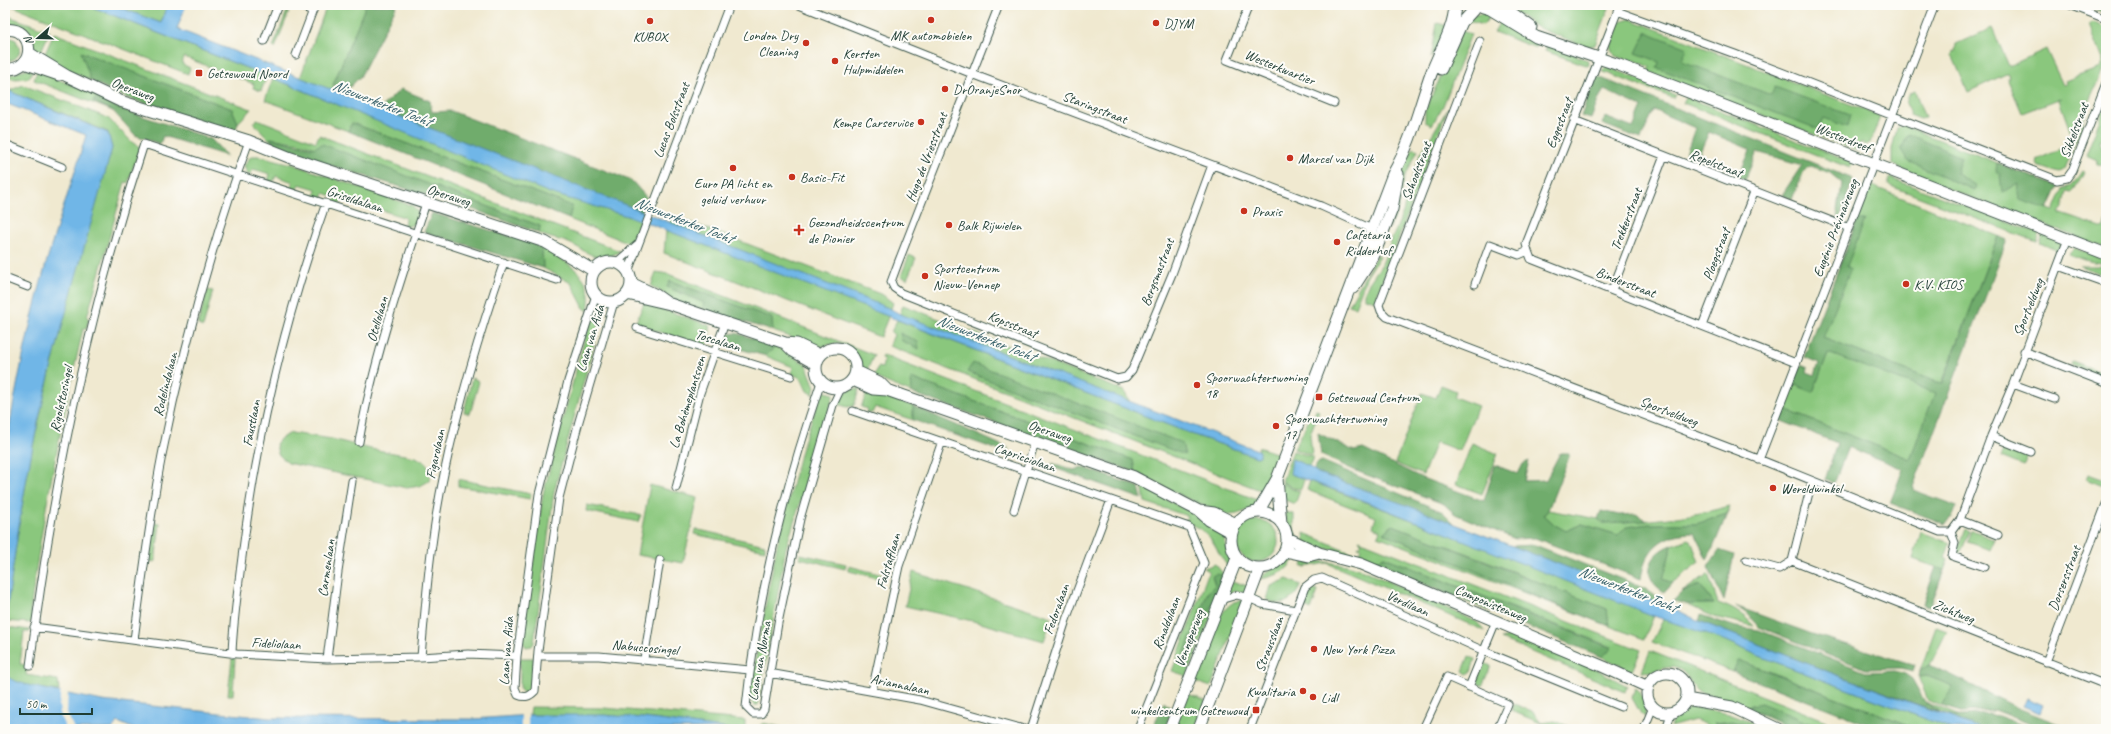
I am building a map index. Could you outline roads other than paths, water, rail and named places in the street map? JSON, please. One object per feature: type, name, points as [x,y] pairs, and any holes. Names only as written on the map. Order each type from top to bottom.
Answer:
[{"type":"main road","name":"Westerdreef","points":[[1456,5],[1463,9],[1480,7],[1490,9],[1536,37],[1599,58],[2106,254]]},
{"type":"main road","points":[[1258,512],[1277,479],[1393,174],[1400,161],[1426,93],[1431,75],[1454,18],[1456,5]]},
{"type":"main road","name":"Westerdreef","points":[[1501,5],[1527,25],[1537,31],[1561,40],[1569,47]]},
{"type":"main road","points":[[1426,93],[1436,78],[1462,22],[1480,7]]},
{"type":"main road","points":[[5,30],[15,30],[23,35],[28,43],[26,58],[15,68],[5,69]]},
{"type":"main road","name":"Operaweg","points":[[26,58],[55,75],[67,76],[120,101],[426,204],[545,242],[594,271]]},
{"type":"main road","points":[[1346,299],[1373,258],[1383,233],[1394,200],[1400,161]]},
{"type":"main road","points":[[616,262],[628,272],[629,289],[614,302],[603,301],[596,295],[590,282],[594,271],[603,264],[616,262]]},
{"type":"main road","points":[[629,289],[785,343],[797,344],[818,360]]},
{"type":"main road","points":[[842,348],[851,355],[856,365],[854,376],[841,388],[830,388],[821,382],[816,373],[818,360],[830,349],[842,348]]},
{"type":"main road","name":"Operaweg","points":[[854,376],[873,389],[887,390],[1134,477],[1199,510],[1209,520],[1234,528]]},
{"type":"main road","points":[[1277,479],[1281,524]]},
{"type":"main road","points":[[1258,512],[1274,516],[1281,524],[1287,538],[1285,551],[1275,563],[1260,568],[1251,567],[1237,558],[1232,546],[1234,528],[1246,515],[1258,512]]},
{"type":"main road","name":"Componistenweg","points":[[1287,538],[1319,553],[1361,564],[1648,687]]},
{"type":"main road","name":"Componistenweg","points":[[1285,551],[1308,556],[1319,553]]},
{"type":"main road","name":"Venneperweg","points":[[1170,729],[1237,558]]},
{"type":"main road","points":[[1199,729],[1250,598],[1260,568]]},
{"type":"main road","points":[[1661,674],[1673,674],[1683,681],[1686,687],[1686,699],[1679,709],[1668,713],[1653,707],[1648,698],[1648,687],[1651,682],[1661,674]]},
{"type":"main road","points":[[1686,699],[1732,707],[1778,729]]},
{"type":"street","points":[[264,41],[278,5]]},
{"type":"street","points":[[296,55],[314,8],[297,5]]},
{"type":"street","name":"Lucas Bolsstraat","points":[[628,272],[729,5]]},
{"type":"street","name":"Staringstraat","points":[[799,5],[972,74],[1321,206],[1383,233]]},
{"type":"street","name":"Hugo de Vriesstraat","points":[[901,293],[894,288],[891,282],[999,5]]},
{"type":"street","name":"Westerkwartier","points":[[1249,5],[1227,60],[1334,103]]},
{"type":"street","name":"Eugénie Prévinaireweg","points":[[1759,460],[1935,5]]},
{"type":"street","points":[[2070,5],[2106,19]]},
{"type":"street","points":[[1618,8],[1891,116]]},
{"type":"street","name":"Eggestraat","points":[[1528,251],[1526,244],[1618,8]]},
{"type":"street","name":"Schoolstraat","points":[[1381,310],[1379,305],[1480,41]]},
{"type":"street","name":"Sikkelstraat","points":[[1891,116],[2060,180],[2067,178],[2072,171],[2106,85]]},
{"type":"street","name":"Repelstraat","points":[[1574,120],[1754,192],[1850,228]]},
{"type":"street","points":[[5,144],[62,167]]},
{"type":"street","name":"Griseldalaan","points":[[144,144],[237,173],[557,280]]},
{"type":"street","name":"Rigolettosingel","points":[[30,666],[34,627],[57,480],[83,358],[105,271],[144,144]]},
{"type":"street","name":"Rodelindalaan","points":[[134,640],[155,494],[175,390],[205,282],[247,144]]},
{"type":"street","name":"Trekkerstraat","points":[[1612,290],[1664,156]]},
{"type":"street","name":"Bergsmastraat","points":[[1117,379],[1126,377],[1132,370],[1172,274],[1212,165]]},
{"type":"street","name":"Ploegstraat","points":[[1702,326],[1754,192]]},
{"type":"street","name":"Faustlaan","points":[[232,654],[248,511],[272,383],[289,322],[326,203]]},
{"type":"street","name":"Otellolaan","points":[[359,442],[364,411],[398,290],[426,204]]},
{"type":"street","name":"Sportveldweg","points":[[1381,310],[1387,317],[1759,460],[1940,532],[1951,532],[1960,520],[2068,239]]},
{"type":"street","points":[[616,262],[638,244]]},
{"type":"street","points":[[1475,284],[1490,244],[1519,255],[1528,251]]},
{"type":"street","name":"Binderstraat","points":[[1528,251],[1531,259],[1796,363]]},
{"type":"street","name":"Figarolaan","points":[[421,657],[430,567],[443,475],[471,366],[504,262]]},
{"type":"street","points":[[2058,266],[2106,283]]},
{"type":"street","points":[[5,278],[28,287]]},
{"type":"street","name":"Kopsstraat","points":[[901,293],[1117,379]]},
{"type":"street","name":"Laan van Aïda","points":[[596,295],[568,381],[539,494],[517,656],[515,688],[518,695],[523,697],[528,696],[535,691],[538,656],[559,498],[579,422],[614,302]]},
{"type":"street","name":"La Bohèmeplantsoen","points":[[676,488],[700,393],[725,323]]},
{"type":"street","name":"Toscalaan","points":[[637,328],[791,376]]},
{"type":"street","points":[[2024,351],[2106,383]]},
{"type":"street","name":"Laan van Norma","points":[[821,382],[799,445],[773,545],[750,670],[746,707],[753,714],[760,714],[764,709],[769,673],[800,519],[832,409],[841,388]]},
{"type":"street","points":[[2013,384],[2054,399]]},
{"type":"street","name":"Capricciolaan","points":[[854,411],[1189,527]]},
{"type":"street","points":[[1991,436],[2031,452]]},
{"type":"street","name":"Falstafflaan","points":[[872,691],[899,566],[942,441]]},
{"type":"street","points":[[1014,510],[1035,442]]},
{"type":"street","name":"Carmenlaan","points":[[328,659],[338,572],[352,481]]},
{"type":"street","points":[[1746,560],[1779,569],[1792,561],[1812,481]]},
{"type":"street","name":"Fedoralaan","points":[[1031,729],[1064,626],[1111,500]]},
{"type":"street","name":"Dorsersstraat","points":[[2046,662],[2106,504]]},
{"type":"street","points":[[1960,520],[1998,535]]},
{"type":"street","name":"Rinaldolaan","points":[[1138,729],[1204,563],[1189,527]]},
{"type":"street","points":[[1951,532],[1955,543],[1952,556],[1985,567]]},
{"type":"street","points":[[644,659],[660,560]]},
{"type":"street","name":"Zichtweg","points":[[1792,561],[2106,685]]},
{"type":"street","name":"Strausslaan","points":[[1250,729],[1305,587],[1314,580],[1322,578]]},
{"type":"street","name":"Verdilaan","points":[[1322,578],[1484,651],[1621,707]]},
{"type":"street","points":[[1220,600],[1236,595],[1250,598],[1262,604],[1296,610]]},
{"type":"street","points":[[1469,687],[1496,622]]},
{"type":"street","name":"Fideliolaan","points":[[34,627],[232,654],[328,659],[421,657],[468,654],[517,656]]},
{"type":"street","name":"Nabuccosingel","points":[[538,656],[599,656],[750,670]]},
{"type":"street","name":"Ariannalaan","points":[[769,673],[920,700],[1024,729]]},
{"type":"street","points":[[1423,729],[1447,677],[1508,704],[1497,729]]},
{"type":"street","points":[[1644,729],[1653,707]]},
{"type":"street","points":[[1666,729],[1670,717],[1668,713]]},
{"type":"water","points":[[87,5],[113,5],[161,23],[168,5],[186,5],[177,29],[891,309],[900,314],[1260,451],[1260,456],[1257,457],[1194,435],[640,220],[550,193],[290,85]]},
{"type":"water","points":[[9,91],[108,133],[112,148],[64,319],[38,423],[24,497],[5,621],[5,454],[13,405],[28,332],[40,284],[86,135],[5,103],[5,94]]},
{"type":"water","points":[[1292,459],[1308,466],[1318,473],[1406,505],[1675,609],[1699,621],[1829,672],[1982,729],[1952,729],[1757,655],[1726,641],[1654,616],[1349,495],[1290,474]]},
{"type":"water","points":[[5,621],[7,627],[5,633]]},
{"type":"water","points":[[5,675],[21,683],[35,687],[102,701],[270,718],[473,719],[530,715],[604,715],[644,718],[730,729],[134,729],[118,722],[112,729],[5,729]]},
{"type":"water","points":[[2027,698],[2043,705],[2040,713],[2023,706]]},
{"type":"place","name":"MK automobielen","points":[[931,20]]},
{"type":"place","name":"KUBOX","points":[[650,21]]},
{"type":"place","name":"DJYM","points":[[1156,23]]},
{"type":"place","name":"London Dry Cleaning","points":[[806,43]]},
{"type":"place","name":"Kersten Hulpmiddelen","points":[[835,61]]},
{"type":"place","name":"Getsewoud Noord","points":[[199,73]]},
{"type":"place","name":"DrOranjeSnor","points":[[945,89]]},
{"type":"place","name":"Kempe Carservice","points":[[921,122]]},
{"type":"place","name":"Marcel van Dijk","points":[[1290,158]]},
{"type":"place","name":"Euro PA licht en geluid verhuur","points":[[733,168]]},
{"type":"place","name":"Basic-Fit","points":[[792,177]]},
{"type":"place","name":"Praxis","points":[[1244,211]]},
{"type":"place","name":"Balk Rijwielen","points":[[949,225]]},
{"type":"place","name":"Gezondheidscentrum de Pionier","points":[[799,230]]},
{"type":"place","name":"Cafetaria Ridderhof","points":[[1337,242]]},
{"type":"place","name":"Sportcentrum Nieuw-Vennep","points":[[925,276]]},
{"type":"place","name":"K.V. KIOS","points":[[1906,284]]},
{"type":"place","name":"Spoorwachterswoning 18","points":[[1197,385]]},
{"type":"place","name":"Getsewoud Centrum","points":[[1319,397]]},
{"type":"place","name":"Spoorwachterswoning 17","points":[[1276,426]]},
{"type":"place","name":"Wereldwinkel","points":[[1773,488]]},
{"type":"place","name":"New York Pizza","points":[[1314,649]]},
{"type":"place","name":"Kwalitaria","points":[[1303,691]]},
{"type":"place","name":"Lidl","points":[[1313,697]]},
{"type":"place","name":"winkelcentrum Getsewoud","points":[[1256,710]]},
{"type":"water label","name":"Nieuwerkerker Tocht","points":[[382,103]]},
{"type":"water label","name":"Nieuwerkerker Tocht","points":[[684,220]]},
{"type":"water label","name":"Nieuwerkerker Tocht","points":[[986,338]]},
{"type":"water label","name":"Nieuwerkerker Tocht","points":[[1628,589]]}]
